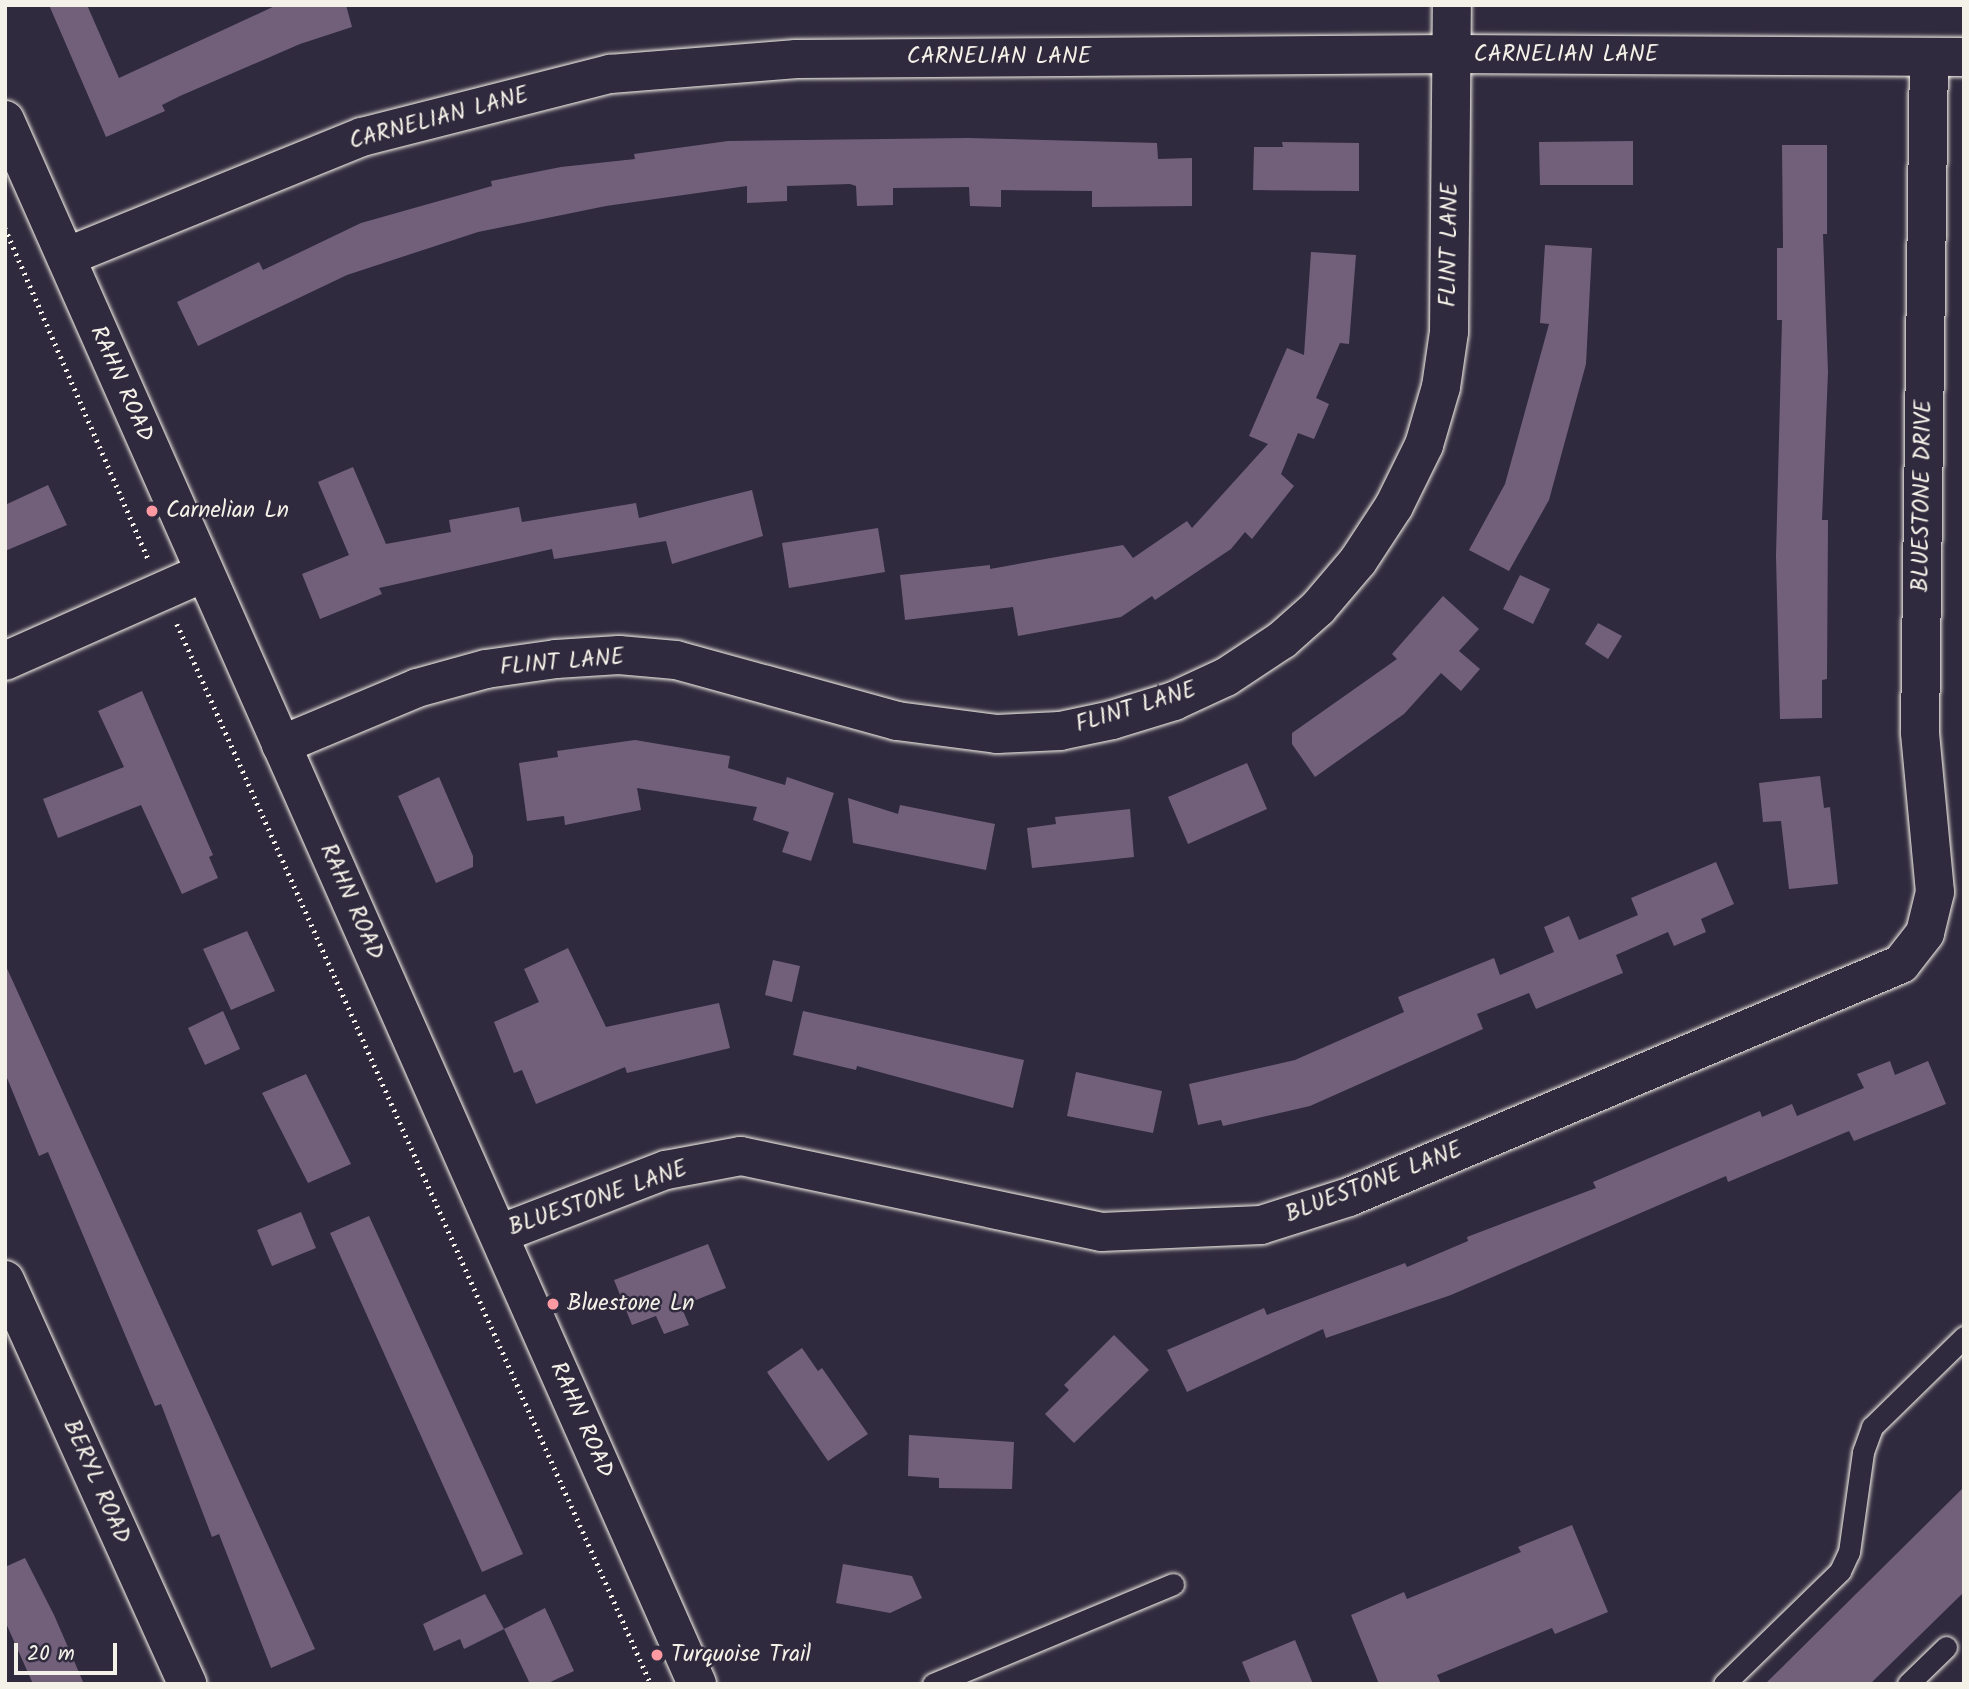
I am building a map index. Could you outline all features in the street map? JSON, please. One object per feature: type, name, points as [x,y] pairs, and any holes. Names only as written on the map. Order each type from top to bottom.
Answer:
[{"type":"street","name":"FLINT LANE","points":[[281,745],[417,688],[486,669],[556,659],[620,655],[676,660],[897,721],[997,734],[1060,731],[1112,720],[1174,701],[1226,677],[1282,640],[1318,608],[1358,561],[1394,506],[1424,445],[1441,387],[1448,332],[1452,5]]},
{"type":"street","name":"CARNELIAN LANE","points":[[66,257],[362,137],[610,74],[796,59],[1452,54],[1946,57]]},
{"type":"street","name":"BLUESTONE DRIVE","points":[[1925,933],[1935,891],[1920,732],[1946,57]]},
{"type":"street","name":"RAHN ROAD","points":[[7,129],[698,1684]]},
{"type":"street","points":[[5,661],[204,573]]},
{"type":"street","name":"BLUESTONE LANE","points":[[499,1234],[666,1170],[741,1156],[1101,1232],[1261,1225],[1349,1197],[1901,964],[1925,933]]},
{"type":"street","name":"BERYL ROAD","points":[[5,1280],[187,1684]]},
{"type":"lane","points":[[1724,1684],[1840,1571],[1849,1552],[1863,1452],[1872,1427],[1964,1337]]},
{"type":"lane","points":[[933,1684],[1173,1584]]},
{"type":"lane","points":[[1908,1684],[1946,1647]]},
{"type":"path","points":[[5,228],[162,590],[651,1684]]},
{"type":"building","points":[[49,5],[87,5],[119,78],[277,5],[346,5],[352,27],[300,44],[180,96],[162,105],[165,111],[106,137]]},
{"type":"building","points":[[968,138],[1157,143],[1158,159],[1192,158],[1192,206],[1092,207],[1092,191],[1001,190],[1001,207],[970,206],[969,187],[893,188],[893,205],[857,206],[856,186],[850,184],[787,186],[787,201],[747,203],[747,186],[606,206],[478,232],[347,275],[198,346],[177,302],[259,262],[263,270],[361,223],[492,186],[491,181],[561,167],[635,159],[634,154],[728,141]]},
{"type":"building","points":[[1633,141],[1633,185],[1540,185],[1539,142]]},
{"type":"building","points":[[1282,142],[1359,143],[1359,191],[1253,190],[1254,147],[1283,147]]},
{"type":"building","points":[[1782,145],[1827,145],[1827,234],[1823,234],[1828,372],[1822,520],[1828,520],[1827,679],[1822,680],[1822,718],[1780,719],[1776,556],[1782,320],[1777,320],[1777,248],[1783,248]]},
{"type":"building","points":[[1545,245],[1592,248],[1586,364],[1549,500],[1509,571],[1469,550],[1505,484],[1549,324],[1540,323]]},
{"type":"building","points":[[1311,252],[1356,255],[1349,344],[1340,343],[1316,398],[1329,404],[1314,439],[1298,433],[1281,474],[1294,486],[1252,539],[1245,532],[1231,549],[1155,600],[1152,596],[1121,617],[1018,636],[1013,607],[905,620],[900,575],[990,565],[990,569],[1123,545],[1133,558],[1187,521],[1192,528],[1268,444],[1249,436],[1287,348],[1304,355]]},
{"type":"building","points":[[353,467],[386,544],[451,532],[449,520],[519,507],[522,522],[636,503],[639,518],[752,490],[763,536],[672,564],[666,541],[554,559],[552,549],[379,588],[382,594],[320,619],[302,574],[349,555],[318,482]]},
{"type":"building","points":[[48,485],[67,525],[5,551],[5,505]]},
{"type":"building","points":[[878,528],[885,572],[789,588],[782,543]]},
{"type":"building","points":[[1520,575],[1550,589],[1533,624],[1503,609]]},
{"type":"building","points":[[1443,596],[1479,629],[1459,651],[1480,669],[1461,691],[1441,673],[1404,714],[1315,777],[1292,744],[1292,733],[1397,659],[1392,654]]},
{"type":"building","points":[[1598,623],[1622,636],[1608,659],[1585,644]]},
{"type":"building","points":[[142,691],[213,855],[209,857],[218,878],[182,894],[141,805],[58,838],[43,799],[124,767],[98,711]]},
{"type":"building","points":[[635,740],[730,756],[728,768],[785,785],[787,777],[834,793],[811,861],[782,852],[789,832],[753,820],[757,807],[637,788],[641,810],[565,825],[564,816],[527,821],[519,763],[558,757],[557,751]]},
{"type":"building","points":[[1247,763],[1267,809],[1188,844],[1168,797]]},
{"type":"building","points":[[1820,776],[1824,808],[1830,807],[1838,884],[1789,889],[1781,821],[1763,822],[1759,783]]},
{"type":"building","points":[[439,777],[473,856],[473,867],[436,883],[398,796]]},
{"type":"building","points":[[848,798],[898,814],[900,805],[995,824],[986,870],[853,843]]},
{"type":"building","points":[[1130,809],[1134,857],[1032,868],[1027,828],[1056,824],[1055,817]]},
{"type":"building","points":[[1716,862],[1734,904],[1701,919],[1706,932],[1674,946],[1668,932],[1616,955],[1623,973],[1536,1009],[1529,993],[1477,1014],[1483,1029],[1310,1106],[1223,1126],[1221,1120],[1198,1125],[1189,1084],[1295,1060],[1404,1012],[1398,997],[1494,958],[1500,975],[1554,952],[1544,927],[1569,916],[1579,940],[1638,915],[1631,898]]},
{"type":"building","points":[[247,931],[275,991],[231,1010],[203,949]]},
{"type":"building","points":[[568,948],[606,1027],[719,1003],[730,1048],[627,1073],[625,1067],[536,1104],[522,1070],[514,1073],[494,1022],[539,1002],[524,969]]},
{"type":"building","points":[[773,960],[800,966],[792,1002],[765,995]]},
{"type":"building","points":[[5,964],[315,1649],[271,1668],[219,1534],[212,1537],[161,1404],[155,1406],[48,1152],[39,1156],[5,1073]]},
{"type":"building","points":[[223,1011],[240,1049],[205,1065],[188,1028]]},
{"type":"building","points":[[803,1011],[1024,1060],[1013,1108],[857,1066],[856,1070],[793,1055]]},
{"type":"building","points":[[1890,1061],[1895,1075],[1928,1061],[1946,1104],[1854,1141],[1849,1131],[1728,1182],[1726,1176],[1451,1295],[1326,1338],[1323,1329],[1187,1392],[1167,1350],[1264,1308],[1267,1315],[1405,1263],[1407,1267],[1468,1241],[1467,1237],[1596,1188],[1593,1182],[1760,1111],[1762,1117],[1792,1104],[1797,1116],[1864,1088],[1857,1074]]},
{"type":"building","points":[[1076,1072],[1162,1091],[1153,1133],[1067,1116]]},
{"type":"building","points":[[306,1074],[351,1164],[308,1183],[262,1093]]},
{"type":"building","points":[[301,1212],[316,1248],[272,1266],[257,1230]]},
{"type":"building","points":[[369,1216],[523,1554],[482,1572],[330,1233]]},
{"type":"building","points":[[708,1244],[726,1288],[681,1306],[689,1325],[664,1334],[656,1316],[632,1325],[614,1280]]},
{"type":"building","points":[[1114,1335],[1149,1370],[1074,1443],[1045,1414],[1069,1390],[1064,1385]]},
{"type":"building","points":[[802,1348],[818,1371],[822,1368],[868,1434],[828,1461],[767,1372]]},
{"type":"building","points":[[909,1435],[1014,1442],[1012,1489],[939,1488],[939,1478],[908,1476]]},
{"type":"building","points":[[1964,1487],[1964,1592],[1870,1684],[1765,1684]]},
{"type":"building","points":[[1572,1525],[1608,1612],[1555,1634],[1552,1628],[1437,1675],[1441,1684],[1379,1684],[1351,1615],[1404,1592],[1407,1599],[1521,1552],[1518,1547]]},
{"type":"building","points":[[25,1558],[84,1684],[33,1684],[5,1621],[5,1567]]},
{"type":"building","points":[[843,1564],[912,1576],[922,1598],[890,1613],[836,1603]]},
{"type":"building","points":[[485,1594],[504,1629],[464,1649],[460,1639],[434,1651],[423,1624]]},
{"type":"building","points":[[545,1608],[574,1671],[546,1684],[530,1684],[504,1629]]},
{"type":"building","points":[[1295,1640],[1313,1684],[1251,1684],[1242,1662]]},
{"type":"place","name":"Carnelian Ln","points":[[152,511]]},
{"type":"place","name":"Bluestone Ln","points":[[553,1304]]},
{"type":"place","name":"Turquoise Trail","points":[[657,1655]]}]
